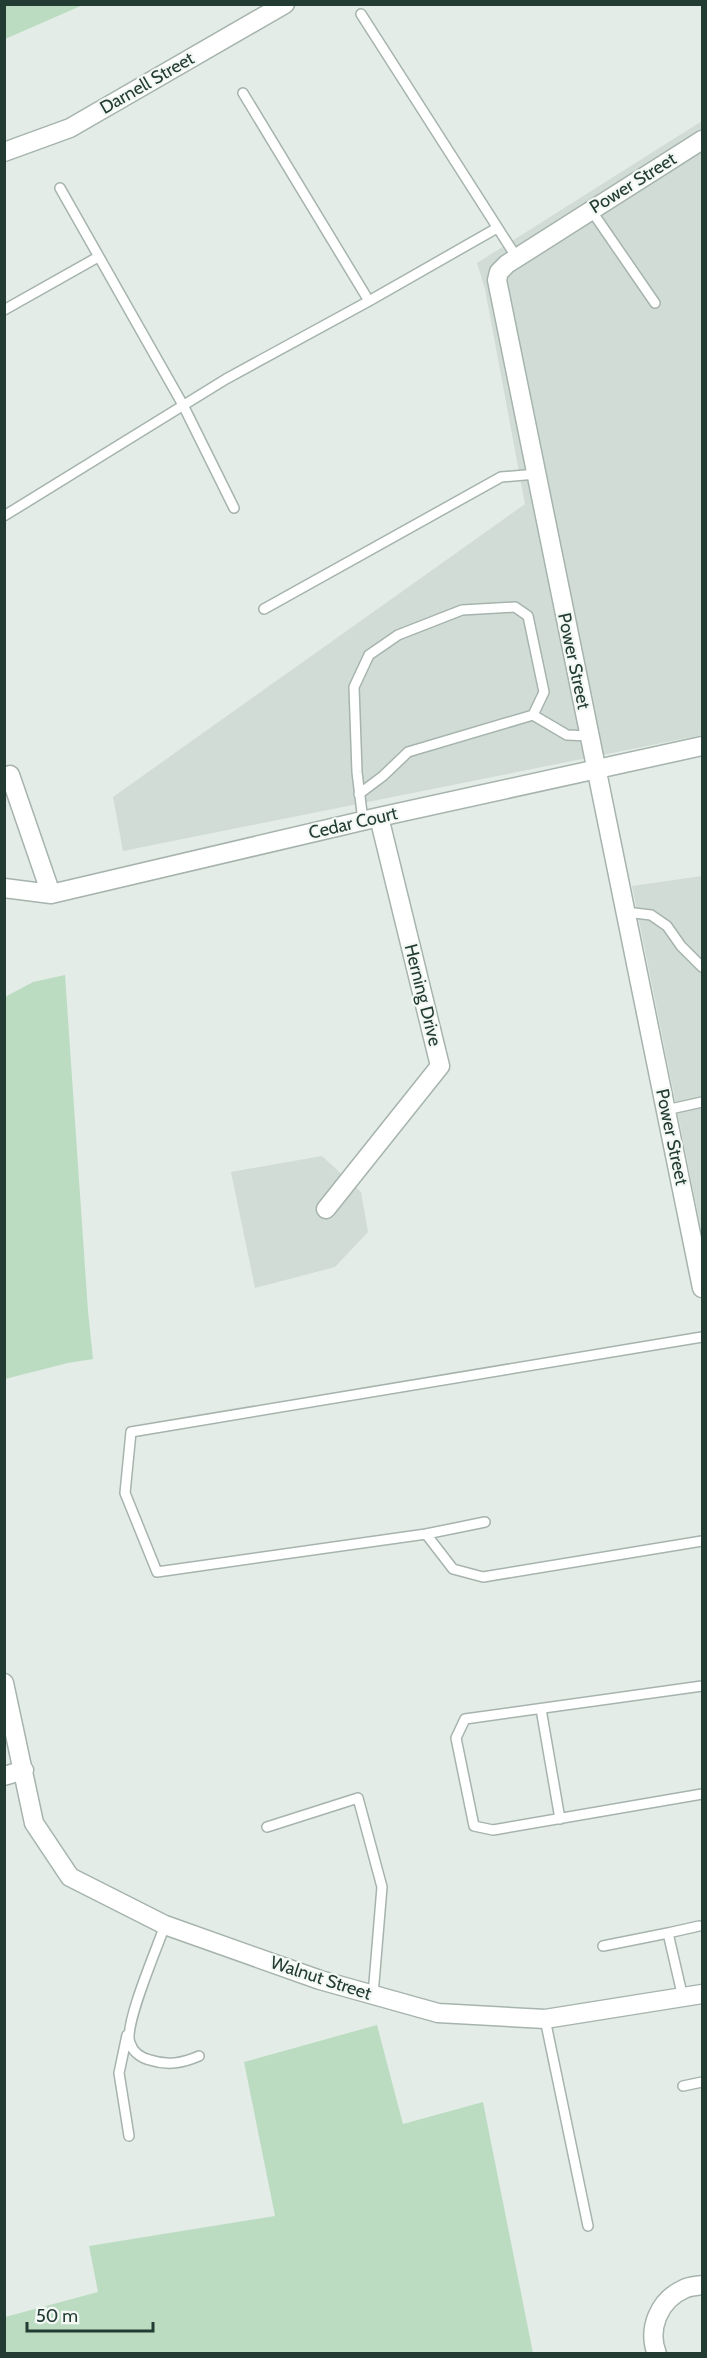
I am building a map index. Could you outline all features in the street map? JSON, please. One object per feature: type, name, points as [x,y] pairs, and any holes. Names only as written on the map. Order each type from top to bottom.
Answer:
[{"type":"street","name":"Darnell Street","points":[[4,152],[70,128],[285,4]]},
{"type":"street","name":"Power Street","points":[[702,140],[517,258],[499,272],[496,280],[666,1110],[700,1261],[702,1288]]},
{"type":"street","name":"Cedar Court","points":[[4,888],[51,894],[371,819],[702,746]]},
{"type":"street","points":[[10,775],[51,894]]},
{"type":"street","name":"Herning Drive","points":[[326,1209],[440,1066],[371,819]]},
{"type":"street","name":"Walnut Street","points":[[4,1683],[34,1823],[70,1877],[165,1925],[320,1980],[438,2013],[545,2019],[702,1994]]},
{"type":"street","points":[[4,1776],[24,1770]]},
{"type":"street","points":[[657,2354],[653,2331],[657,2316],[664,2304],[684,2288],[702,2285]]},
{"type":"lane","points":[[361,15],[517,258]]},
{"type":"lane","points":[[243,93],[369,301]]},
{"type":"lane","points":[[60,188],[183,405],[234,508]]},
{"type":"lane","points":[[591,210],[655,303]]},
{"type":"lane","points":[[4,516],[226,379],[497,228]]},
{"type":"lane","points":[[4,310],[98,257]]},
{"type":"lane","points":[[264,609],[501,477],[536,474]]},
{"type":"lane","points":[[371,819],[360,794],[354,687],[369,655],[398,635],[462,610],[514,607],[528,616],[544,692],[533,715]]},
{"type":"lane","points":[[360,794],[408,752],[533,715],[567,735],[590,735]]},
{"type":"lane","points":[[626,912],[651,915],[668,926],[681,946],[702,967]]},
{"type":"lane","points":[[666,1110],[702,1102]]},
{"type":"lane","points":[[485,1522],[426,1534],[157,1572],[125,1493],[131,1432],[702,1337]]},
{"type":"lane","points":[[426,1534],[453,1569],[483,1577],[702,1541]]},
{"type":"lane","points":[[702,1686],[465,1719],[456,1738],[474,1826],[493,1830],[702,1794]]},
{"type":"lane","points":[[541,1709],[560,1819]]},
{"type":"lane","points":[[267,1827],[358,1798],[382,1887],[373,1995]]},
{"type":"lane","points":[[129,2136],[118,2073],[129,2025],[165,1925]]},
{"type":"lane","points":[[603,1946],[699,1926]]},
{"type":"lane","points":[[668,1933],[683,1998]]},
{"type":"lane","points":[[545,2019],[588,2226]]},
{"type":"lane","points":[[129,2025],[129,2042],[139,2056],[152,2061],[180,2064],[199,2056]]},
{"type":"lane","points":[[683,2086],[702,2082]]},
{"type":"shaded area","points":[[702,121],[702,735],[123,851],[113,797],[525,504],[485,289],[477,263]]},
{"type":"shaded area","points":[[702,876],[702,1234],[632,886]]},
{"type":"shaded area","points":[[322,1156],[361,1192],[368,1232],[335,1267],[255,1288],[231,1172]]},
{"type":"green space","points":[[5,4],[83,4],[83,5],[5,39]]},
{"type":"green space","points":[[65,975],[93,1359],[5,1379],[5,997],[33,982]]},
{"type":"green space","points":[[377,2025],[403,2124],[483,2102],[533,2353],[5,2353],[5,2317],[98,2292],[89,2246],[275,2216],[244,2062]]}]
